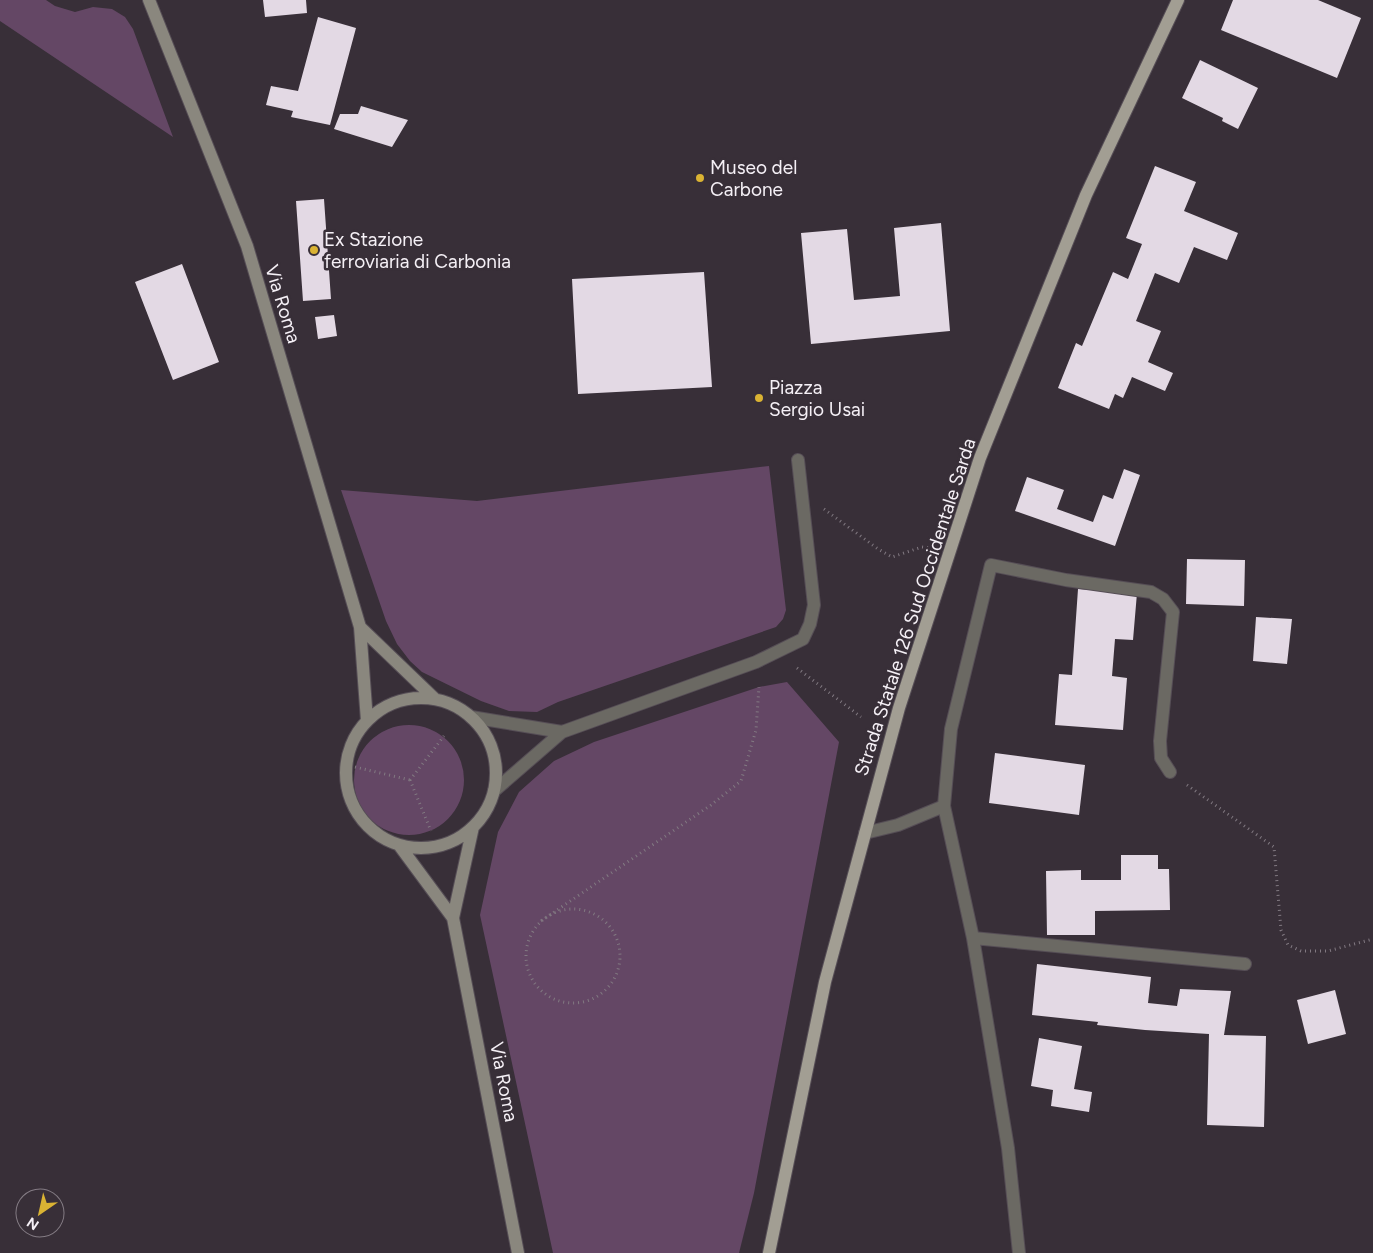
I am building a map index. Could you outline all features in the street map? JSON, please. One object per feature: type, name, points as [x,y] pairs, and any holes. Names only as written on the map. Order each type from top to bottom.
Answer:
[{"type":"main road","name":"Via Roma","points":[[149,0],[246,246],[360,627],[367,721]]},
{"type":"main road","name":"Strada Statale 126 Sud Occidentale Sarda","points":[[769,1253],[825,982],[899,708],[980,458],[1086,195],[1178,0]]},
{"type":"main road","name":"Via Roma","points":[[360,627],[435,699]]},
{"type":"main road","points":[[411,698],[435,699],[460,709],[471,717],[484,733],[493,751],[496,770],[494,791],[486,810],[473,827],[460,837],[446,844],[415,848],[399,845],[384,838],[370,828],[359,815],[351,800],[346,783],[346,766],[350,750],[356,734],[367,721],[387,706],[411,698]]},
{"type":"main road","name":"Via Roma","points":[[473,827],[453,918],[518,1253]]},
{"type":"main road","name":"Via Roma","points":[[399,845],[453,918]]},
{"type":"street","points":[[494,791],[562,732],[756,662],[803,638],[810,624],[814,606],[798,460]]},
{"type":"street","points":[[1019,1253],[1008,1148],[973,938],[944,806],[951,729],[991,565],[1066,580],[1150,592],[1163,599],[1172,612],[1160,741],[1161,758],[1170,772]]},
{"type":"street","points":[[471,717],[562,732]]},
{"type":"street","points":[[865,833],[898,825],[944,806]]},
{"type":"street","points":[[973,938],[1245,964]]},
{"type":"path","points":[[818,504],[878,549],[892,557],[922,547],[951,549]]},
{"type":"path","points":[[797,668],[861,717]]},
{"type":"path","points":[[541,921],[555,913],[570,909],[586,911],[600,918],[611,929],[618,942],[620,957],[617,972],[610,984],[599,995],[586,1001],[571,1003],[557,1000],[542,992],[532,980],[526,965],[526,949],[531,934],[541,921],[711,805],[741,781],[756,730],[759,687]]},
{"type":"path","points":[[410,780],[444,736]]},
{"type":"path","points":[[355,767],[410,780]]},
{"type":"path","points":[[1170,772],[1274,848],[1281,930],[1288,945],[1301,951],[1328,951],[1373,939]]},
{"type":"path","points":[[410,780],[431,831]]},
{"type":"shaded area","points":[[0,0],[46,0],[55,6],[75,12],[93,7],[112,9],[125,17],[133,29],[173,137],[0,21]]},
{"type":"shaded area","points":[[769,466],[786,610],[783,619],[776,627],[558,702],[537,712],[509,711],[481,701],[422,672],[410,661],[397,644],[386,621],[341,490],[477,501]]},
{"type":"shaded area","points":[[787,682],[839,742],[754,1193],[739,1253],[553,1253],[480,915],[498,832],[519,792],[554,761],[594,742],[759,687]]},
{"type":"shaded area","points":[[409,725],[430,729],[448,741],[460,759],[464,780],[460,801],[448,819],[430,831],[409,835],[388,831],[370,819],[358,801],[354,780],[358,759],[370,741],[388,729]]},
{"type":"building","points":[[263,0],[306,0],[307,13],[265,17]]},
{"type":"building","points":[[1233,0],[1318,0],[1361,18],[1337,78],[1221,30]]},
{"type":"building","points":[[318,17],[356,28],[330,125],[291,117],[293,111],[266,105],[271,86],[298,91]]},
{"type":"building","points":[[1200,60],[1258,88],[1238,129],[1222,121],[1223,118],[1182,98]]},
{"type":"building","points":[[361,106],[408,120],[392,147],[334,129],[340,114],[358,114]]},
{"type":"building","points":[[1155,166],[1196,182],[1184,211],[1238,233],[1227,260],[1194,247],[1179,283],[1155,273],[1136,321],[1161,331],[1148,362],[1173,373],[1165,391],[1132,377],[1123,398],[1115,394],[1109,409],[1058,388],[1076,343],[1082,346],[1113,272],[1128,279],[1142,244],[1126,238]]},
{"type":"building","name":"Ex Stazione ferroviaria di Carbonia","points":[[324,199],[331,299],[303,301],[296,201]]},
{"type":"building","points":[[941,223],[950,331],[811,344],[801,233],[847,229],[854,300],[900,296],[894,228]]},
{"type":"building","points":[[182,264],[219,362],[173,380],[135,282]]},
{"type":"building","points":[[704,272],[712,387],[578,394],[572,279]]},
{"type":"building","name":"Ex Stazione ferroviaria di Carbonia","points":[[334,315],[337,336],[318,339],[315,317]]},
{"type":"building","points":[[1124,469],[1140,475],[1115,546],[1015,511],[1027,477],[1064,490],[1057,509],[1093,522],[1103,495],[1113,499]]},
{"type":"building","points":[[1187,559],[1245,560],[1244,606],[1186,604]]},
{"type":"building","points":[[1078,589],[1137,593],[1133,640],[1115,639],[1112,676],[1127,678],[1123,730],[1055,725],[1059,674],[1072,675]]},
{"type":"building","points":[[1256,617],[1292,619],[1287,664],[1253,661]]},
{"type":"building","points":[[995,753],[1085,765],[1079,815],[989,803]]},
{"type":"building","points":[[1121,855],[1158,855],[1158,869],[1169,869],[1170,910],[1095,911],[1095,935],[1047,935],[1046,871],[1081,870],[1081,880],[1121,880]]},
{"type":"building","points":[[1037,964],[1151,977],[1148,1003],[1177,1006],[1180,989],[1231,991],[1224,1035],[1266,1036],[1264,1127],[1207,1125],[1209,1034],[1097,1025],[1098,1022],[1032,1015]]},
{"type":"building","points":[[1335,990],[1346,1034],[1308,1044],[1297,1000]]},
{"type":"building","points":[[1039,1038],[1082,1046],[1074,1089],[1092,1092],[1089,1112],[1051,1106],[1053,1090],[1031,1086]]},
{"type":"place","name":"Museo del Carbone","points":[[700,178]]},
{"type":"place","name":"Ex Stazione ferroviaria di Carbonia","points":[[314,250]]},
{"type":"place","name":"Piazza Sergio Usai","points":[[759,398]]}]
